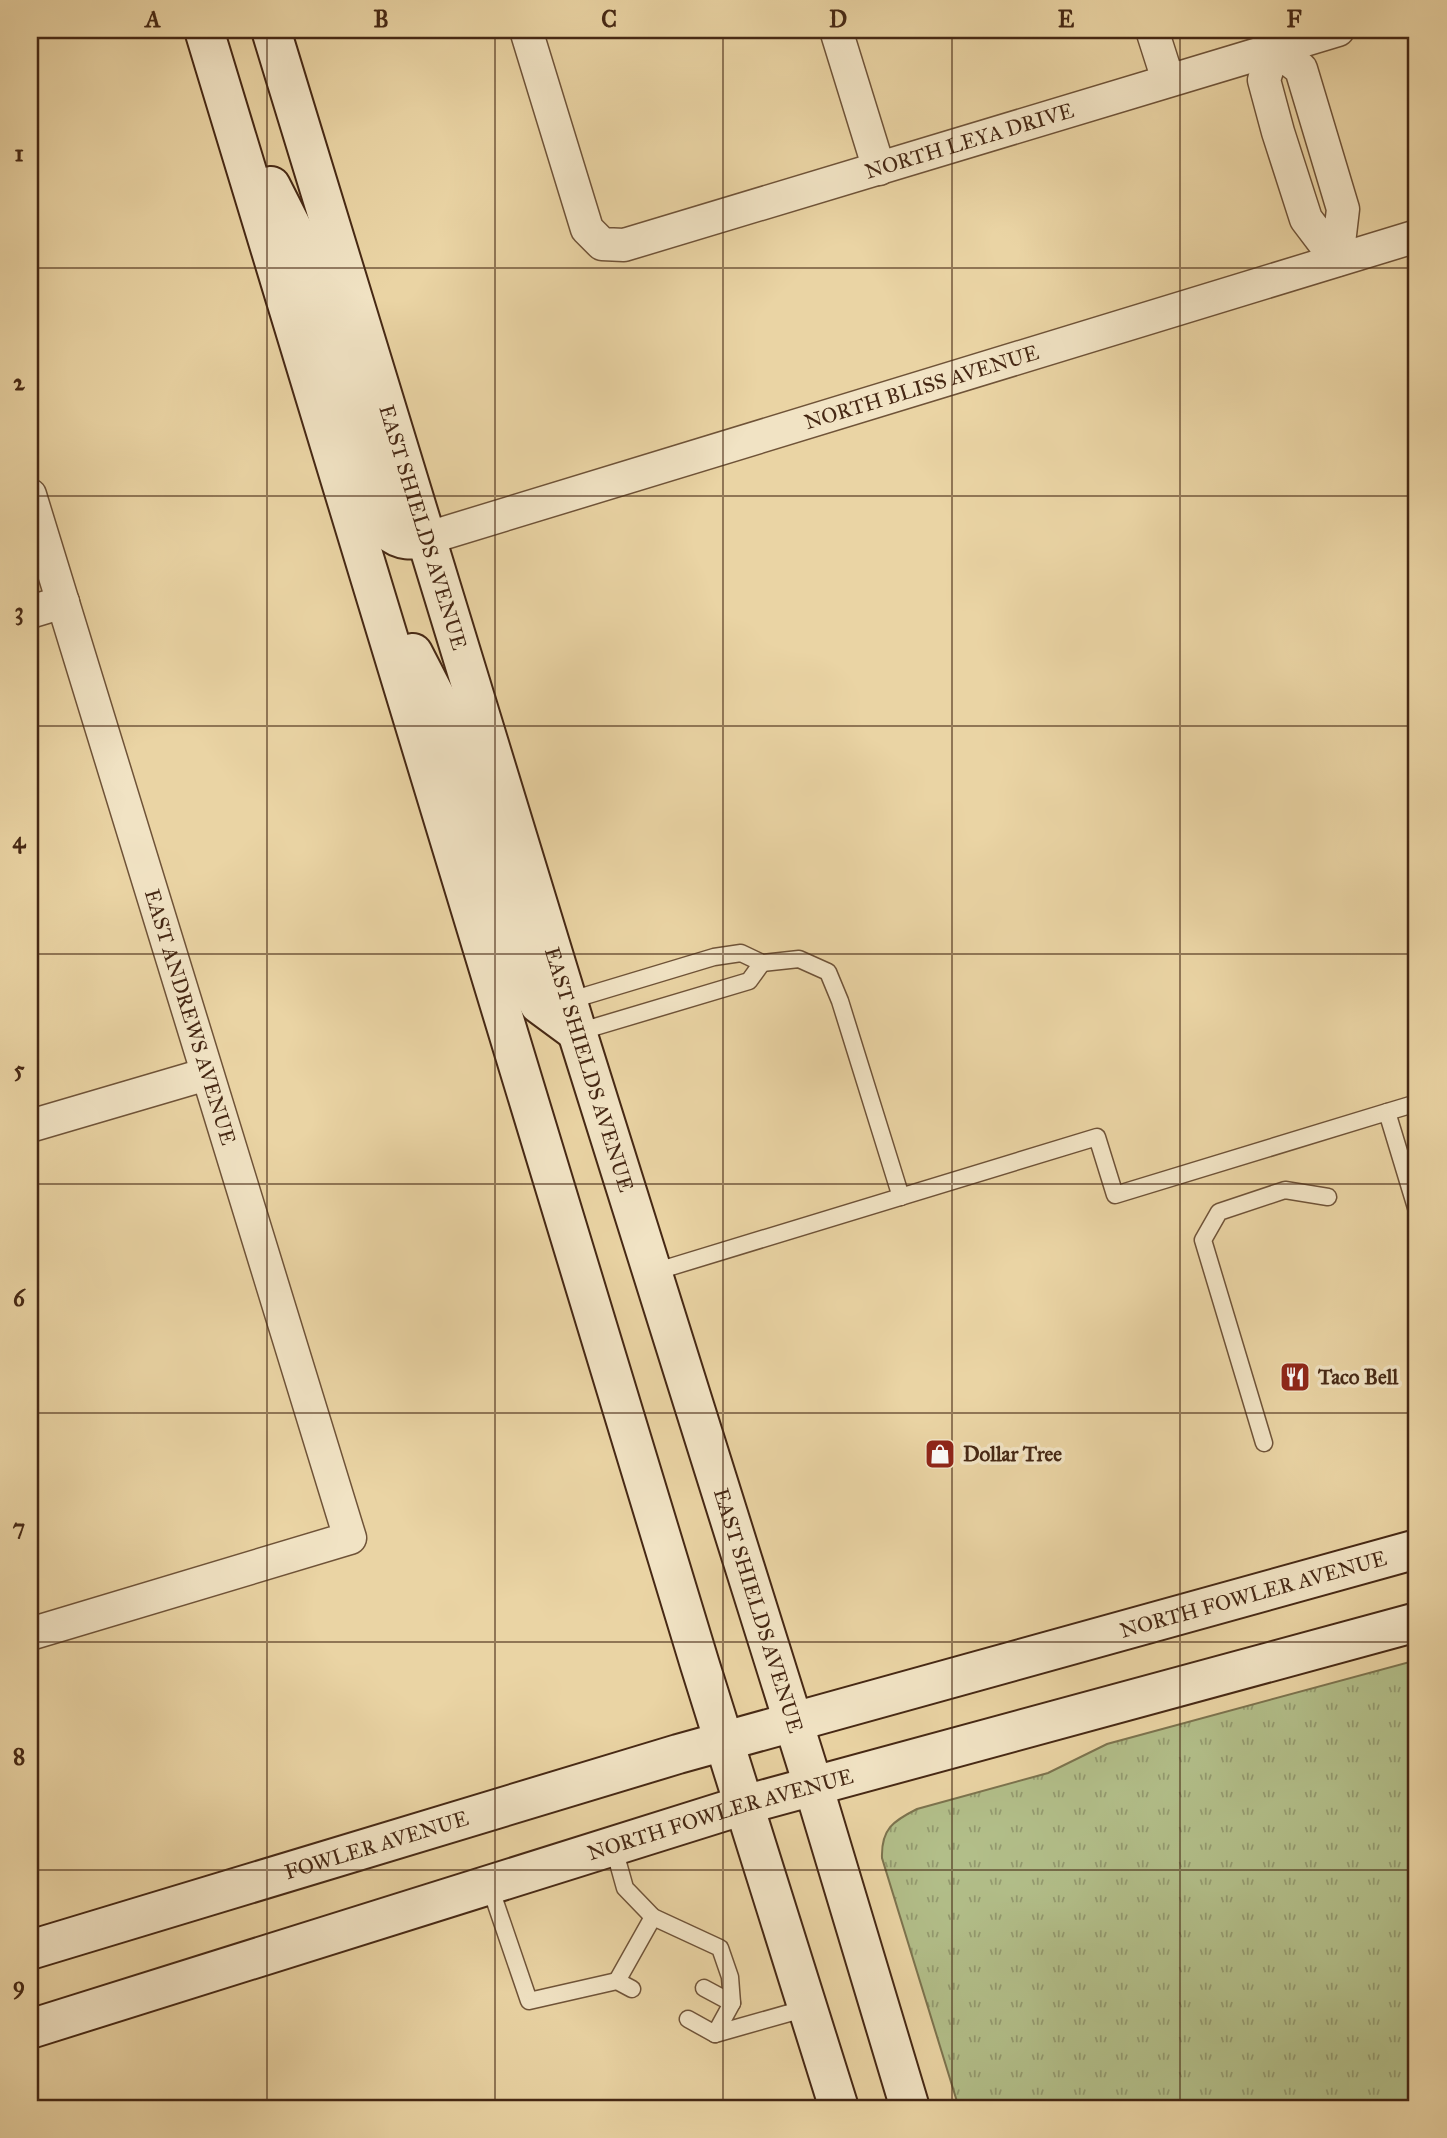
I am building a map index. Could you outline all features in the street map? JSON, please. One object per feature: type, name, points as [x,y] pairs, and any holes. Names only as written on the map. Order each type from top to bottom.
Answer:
[{"type":"main road","points":[[204,30],[724,1741],[839,2108]]},
{"type":"main road","name":"EAST SHIELDS AVENUE","points":[[271,30],[573,1016],[814,1785],[910,2108]]},
{"type":"main road","points":[[225,97],[300,243],[389,531],[395,537],[409,541],[428,538]]},
{"type":"main road","points":[[369,567],[443,711],[528,983],[540,1004],[573,1016]]},
{"type":"main road","name":"NORTH FOWLER AVENUE","points":[[724,1741],[1417,1549]]},
{"type":"main road","name":"NORTH FOWLER AVENUE","points":[[30,2029],[744,1805],[1417,1622]]},
{"type":"main road","name":"FOWLER AVENUE","points":[[30,1950],[724,1741]]},
{"type":"street","name":"NORTH LEYA DRIVE","points":[[526,30],[587,229],[602,244],[624,245],[1338,30]]},
{"type":"street","points":[[836,30],[879,169]]},
{"type":"street","points":[[1152,30],[1168,80]]},
{"type":"street","points":[[1274,48],[1301,69],[1343,209],[1337,260],[1306,219],[1264,80],[1274,48]]},
{"type":"street","points":[[1289,164],[1294,153],[1303,146],[1317,145],[1325,151]]},
{"type":"street","name":"NORTH BLISS AVENUE","points":[[428,538],[1417,236]]},
{"type":"street","name":"EAST ANDREWS AVENUE","points":[[30,495],[350,1538],[30,1634]]},
{"type":"street","points":[[30,612],[63,602]]},
{"type":"street","points":[[30,1126],[207,1073]]},
{"type":"lane","points":[[573,1016],[714,957],[741,953],[762,963],[799,960],[828,972],[840,1001],[901,1197]]},
{"type":"lane","points":[[573,1016],[749,981],[762,963]]},
{"type":"lane","points":[[654,1272],[1097,1137],[1115,1195],[1417,1103]]},
{"type":"lane","points":[[1387,1112],[1417,1212]]},
{"type":"lane","points":[[1264,1443],[1203,1240],[1219,1212],[1285,1189],[1328,1197]]},
{"type":"lane","points":[[613,1845],[625,1888],[653,1917],[720,1948],[730,1978],[732,2004],[715,2034]]},
{"type":"lane","points":[[489,1884],[528,2001],[617,1981],[641,1953],[653,1917]]},
{"type":"lane","points":[[617,1981],[632,1989]]},
{"type":"lane","points":[[704,1988],[732,2004]]},
{"type":"lane","points":[[688,2019],[715,2034],[807,2008]]},
{"type":"green space","points":[[1417,1660],[1417,2108],[959,2108],[882,1858],[886,1833],[895,1822],[917,1809],[1048,1773],[1107,1744]]},
{"type":"place","name":"Taco Bell","points":[[1295,1377]]},
{"type":"place","name":"Dollar Tree","points":[[940,1454]]}]
